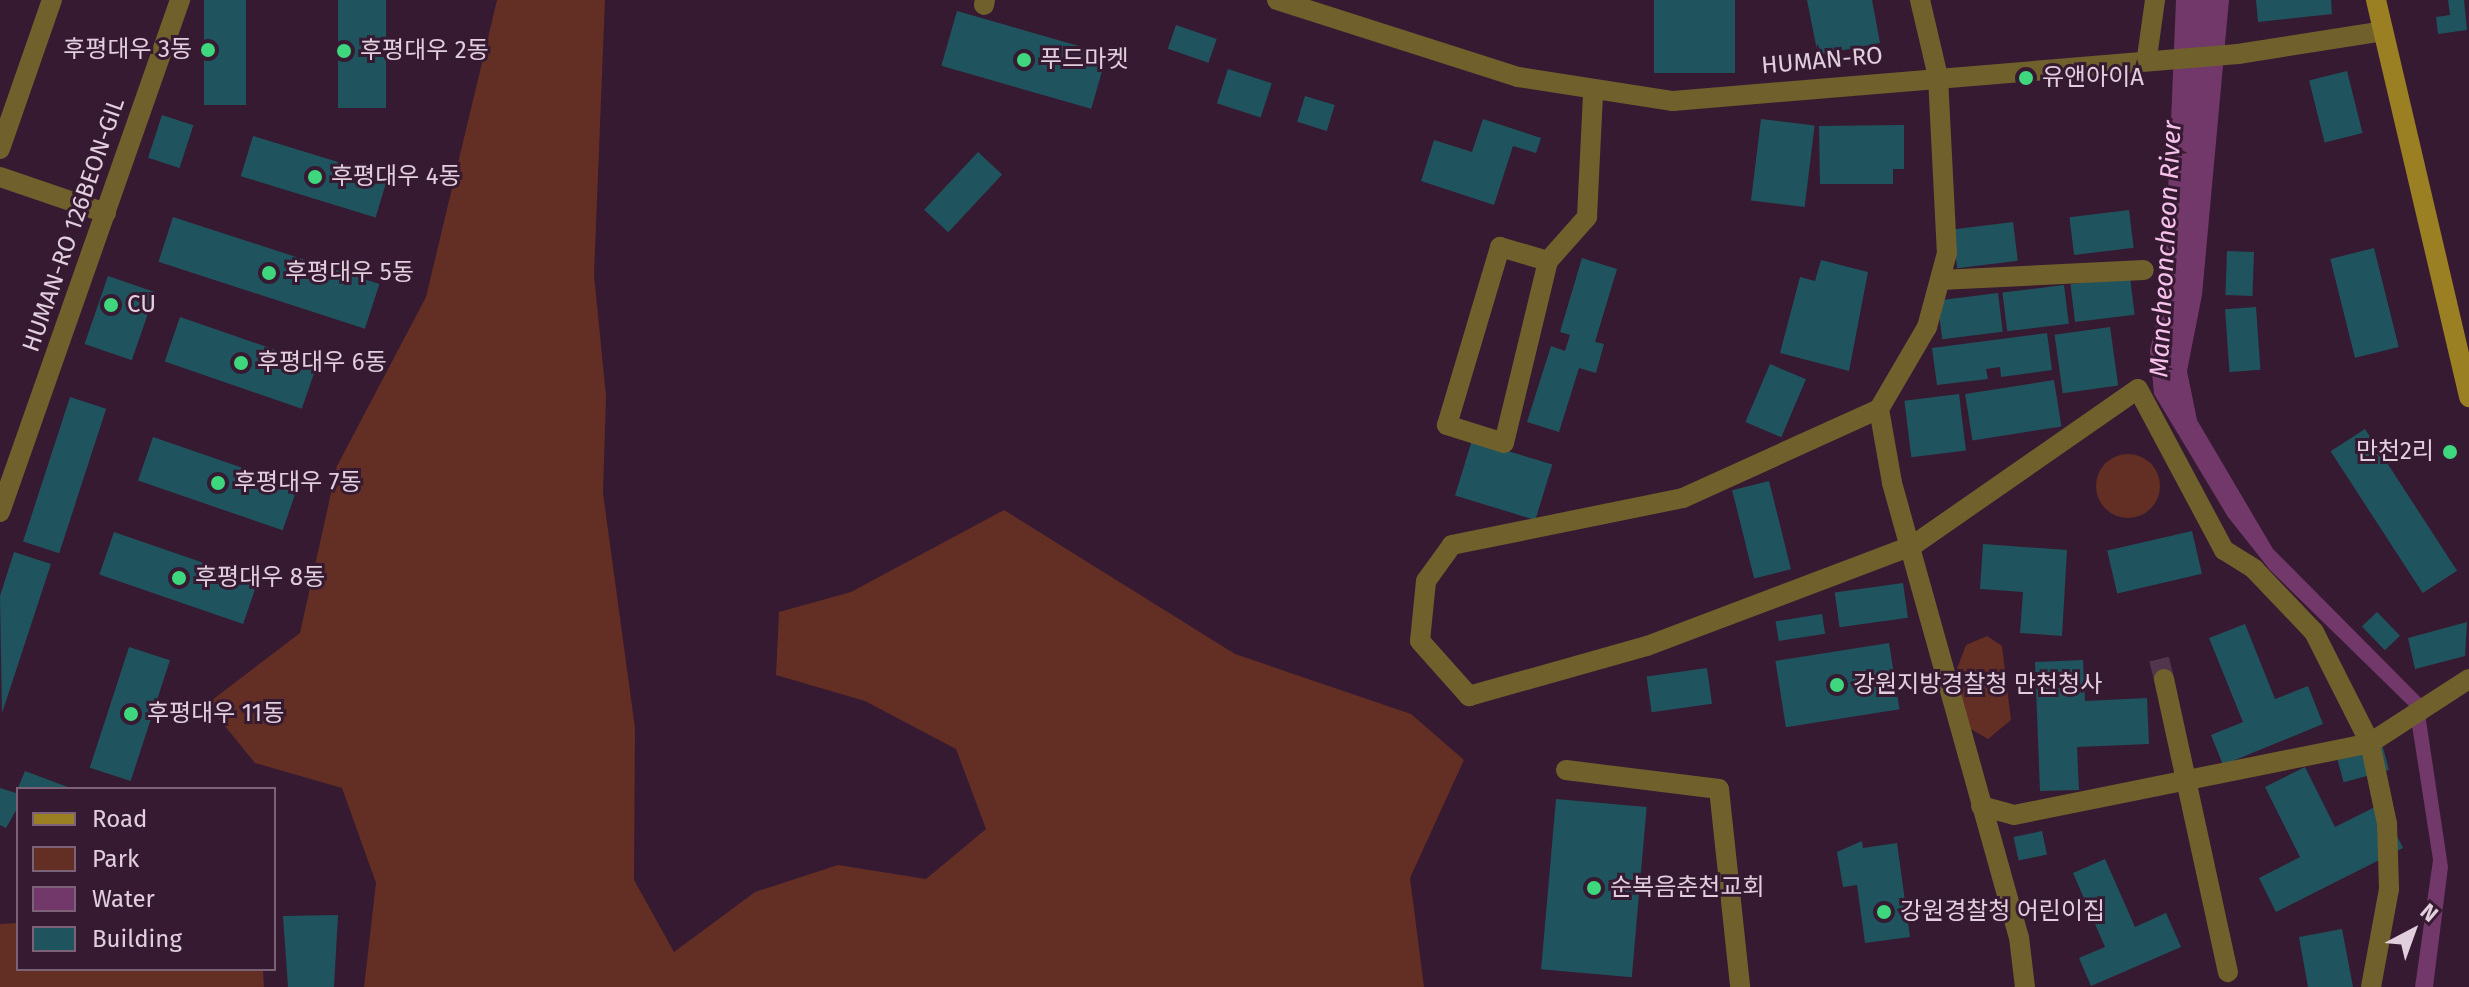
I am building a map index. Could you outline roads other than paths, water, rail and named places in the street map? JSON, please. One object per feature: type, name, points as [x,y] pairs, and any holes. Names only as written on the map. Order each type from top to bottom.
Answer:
[{"type":"street","points":[[0,149],[52,0]]},
{"type":"street","name":"HUMAN-RO 126BEON-GIL","points":[[0,512],[180,0]]},
{"type":"street","name":"HUMAN-RO","points":[[1277,0],[1518,77],[1593,93],[1673,101],[2153,57],[2238,54],[2383,31]]},
{"type":"street","points":[[1920,0],[1938,77],[1947,253],[1927,327],[1879,409],[1683,498],[1452,545],[1426,581],[1420,641],[1469,696],[1647,646],[1912,546],[2138,389],[2224,550],[2254,569],[2314,632],[2370,743],[2387,824],[2389,889],[2371,987]]},
{"type":"street","points":[[2153,57],[2155,0]]},
{"type":"street","points":[[2376,0],[2469,397]]},
{"type":"street","points":[[1548,261],[1500,247],[1447,425],[1504,443],[1548,261],[1587,217],[1593,93]]},
{"type":"street","points":[[0,177],[106,213]]},
{"type":"street","points":[[1940,280],[2144,270]]},
{"type":"street","points":[[1879,409],[1912,546],[2019,937],[2025,987]]},
{"type":"street","points":[[2164,679],[2228,972]]},
{"type":"street","points":[[1981,806],[2014,815],[2370,743],[2401,718],[2469,679]]},
{"type":"street","points":[[1566,770],[1719,789],[1740,987]]},
{"type":"water","name":"Mancheoncheon River","points":[[2176,0],[2229,0],[2202,295],[2187,371],[2197,420],[2273,549],[2423,700],[2448,867],[2433,987],[2415,987],[2433,860],[2409,706],[2270,570],[2228,517],[2154,394],[2150,350],[2164,290]]},
{"type":"tunnel","points":[[2159,659],[2164,679]]},
{"type":"place","name":"후평대우 3동","points":[[208,50]]},
{"type":"place","name":"후평대우 2동","points":[[344,51]]},
{"type":"place","name":"푸드마켓","points":[[1024,60]]},
{"type":"place","name":"유앤아이A","points":[[2026,78]]},
{"type":"place","name":"후평대우 4동","points":[[315,177]]},
{"type":"place","name":"후평대우 5동","points":[[269,273]]},
{"type":"place","name":"CU","points":[[111,305]]},
{"type":"place","name":"후평대우 6동","points":[[241,363]]},
{"type":"place","name":"만천2리","points":[[2450,452]]},
{"type":"place","name":"후평대우 7동","points":[[218,483]]},
{"type":"place","name":"후평대우 8동","points":[[179,578]]},
{"type":"place","name":"강원지방경찰청 만천청사","points":[[1837,685]]},
{"type":"place","name":"후평대우 11동","points":[[131,714]]},
{"type":"place","name":"순복음춘천교회","points":[[1594,888]]},
{"type":"place","name":"강원경찰청 어린이집","points":[[1884,912]]}]
